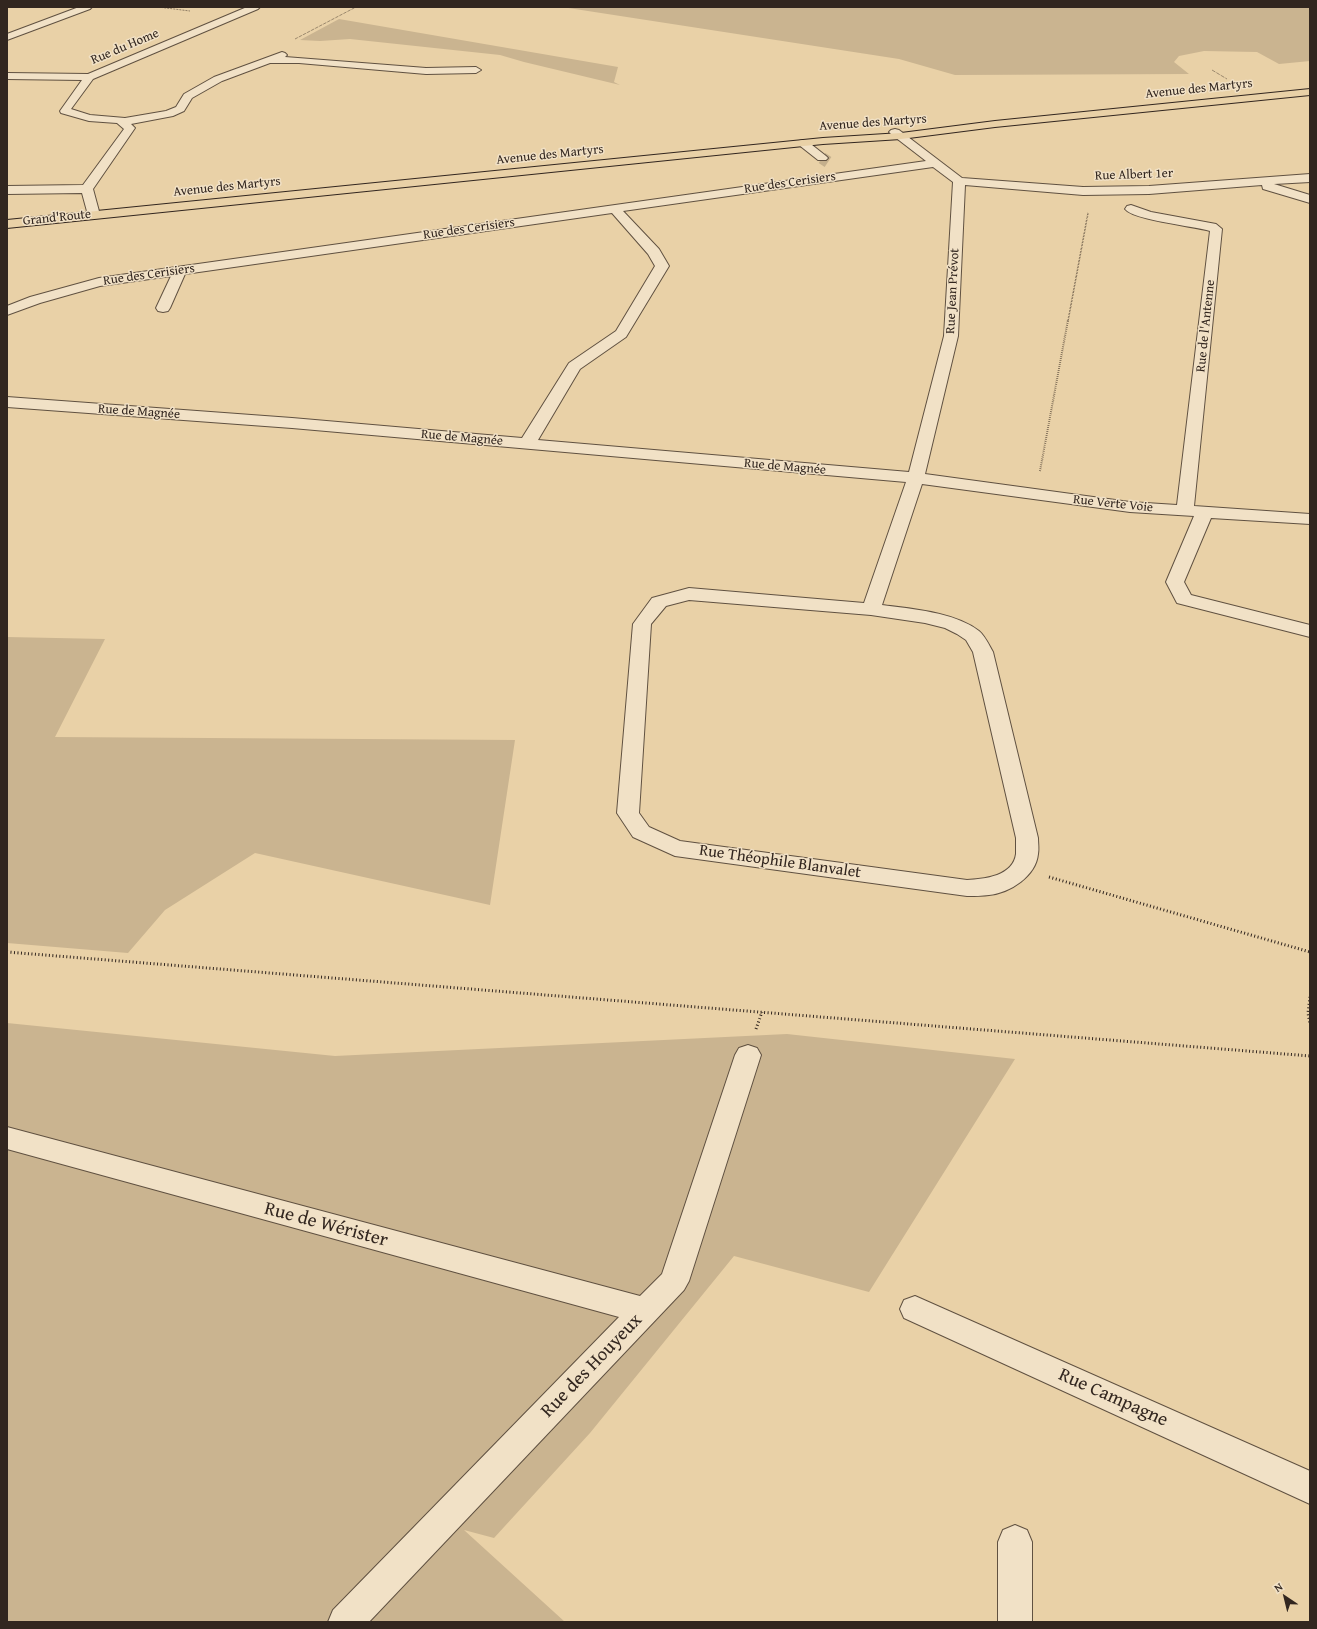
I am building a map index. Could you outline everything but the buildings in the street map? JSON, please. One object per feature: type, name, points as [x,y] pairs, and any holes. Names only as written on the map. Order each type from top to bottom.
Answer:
[{"type":"main road","name":"Avenue des Martyrs","points":[[101,214],[898,134],[951,126],[996,124],[1310,92]]},
{"type":"main road","name":"Grand'Route","points":[[7,224],[101,214]]},
{"type":"street","points":[[7,37],[87,7]]},
{"type":"street","name":"Rue du Home","points":[[123,122],[120,120],[89,118],[65,111],[89,77],[255,7]]},
{"type":"street","points":[[123,122],[169,114],[180,109],[188,96],[218,79],[290,52]]},
{"type":"street","points":[[268,60],[299,60],[426,71],[476,70]]},
{"type":"street","points":[[7,76],[89,77]]},
{"type":"street","points":[[87,189],[130,128],[123,122]]},
{"type":"street","points":[[898,134],[959,181]]},
{"type":"street","points":[[803,143],[844,175]]},
{"type":"street","name":"Rue des Cerisiers","points":[[7,311],[35,300],[99,282],[935,163]]},
{"type":"street","name":"Rue Albert 1er","points":[[959,181],[1083,191],[1149,190],[1310,178]]},
{"type":"street","name":"Rue Jean Prévot","points":[[916,478],[951,336],[959,181]]},
{"type":"street","points":[[1253,182],[1310,198]]},
{"type":"street","points":[[7,190],[87,189]]},
{"type":"street","points":[[87,189],[101,214]]},
{"type":"street","points":[[527,444],[574,366],[621,334],[662,266],[654,252],[614,208]]},
{"type":"street","name":"Rue de l'Antenne","points":[[1130,209],[1148,215],[1216,229],[1185,511]]},
{"type":"street","points":[[163,308],[180,271]]},
{"type":"street","name":"Rue de Magnée","points":[[7,402],[292,423],[916,478]]},
{"type":"street","points":[[871,609],[916,478]]},
{"type":"street","name":"Rue Verte Voie","points":[[916,478],[1036,495],[1185,511],[1310,519]]},
{"type":"street","points":[[1205,512],[1175,582],[1184,598],[1310,630]]},
{"type":"street","name":"Rue Théophile Blanvalet","points":[[689,594],[871,609],[938,620],[956,625],[974,637],[983,652],[1027,838],[1028,855],[1021,869],[1007,880],[990,886],[967,888],[675,848],[641,832],[628,813],[642,624],[659,602],[689,594]]},
{"type":"street","name":"Rue des Houyeux","points":[[345,1622],[674,1281],[748,1055]]},
{"type":"street","name":"Rue de Wérister","points":[[7,1138],[645,1311]]},
{"type":"street","name":"Rue Campagne","points":[[915,1309],[1310,1488]]},
{"type":"street","points":[[1015,1542],[1015,1622]]},
{"type":"path","points":[[1036,495],[1088,214],[1083,191]]},
{"type":"path","points":[[1021,869],[1310,952]]},
{"type":"path","points":[[7,952],[1310,1056]]},
{"type":"path","points":[[1310,997],[1308,1013],[1310,1024]]},
{"type":"shaded area","points":[[562,7],[1310,7],[1310,61],[1279,64],[1257,52],[1204,51],[1179,56],[1174,62],[1189,74],[955,75],[899,59]]},
{"type":"shaded area","points":[[339,19],[618,67],[614,82],[620,85],[500,55],[350,39],[320,41],[300,40]]},
{"type":"shaded area","points":[[7,637],[105,639],[55,737],[515,740],[490,905],[255,853],[165,910],[128,953],[7,943]]},
{"type":"shaded area","points":[[7,1023],[335,1056],[787,1034],[1015,1059],[869,1292],[734,1256],[590,1433],[494,1538],[464,1530],[565,1622],[7,1622]]},
{"type":"tunnel","points":[[822,158],[828,162]]}]
